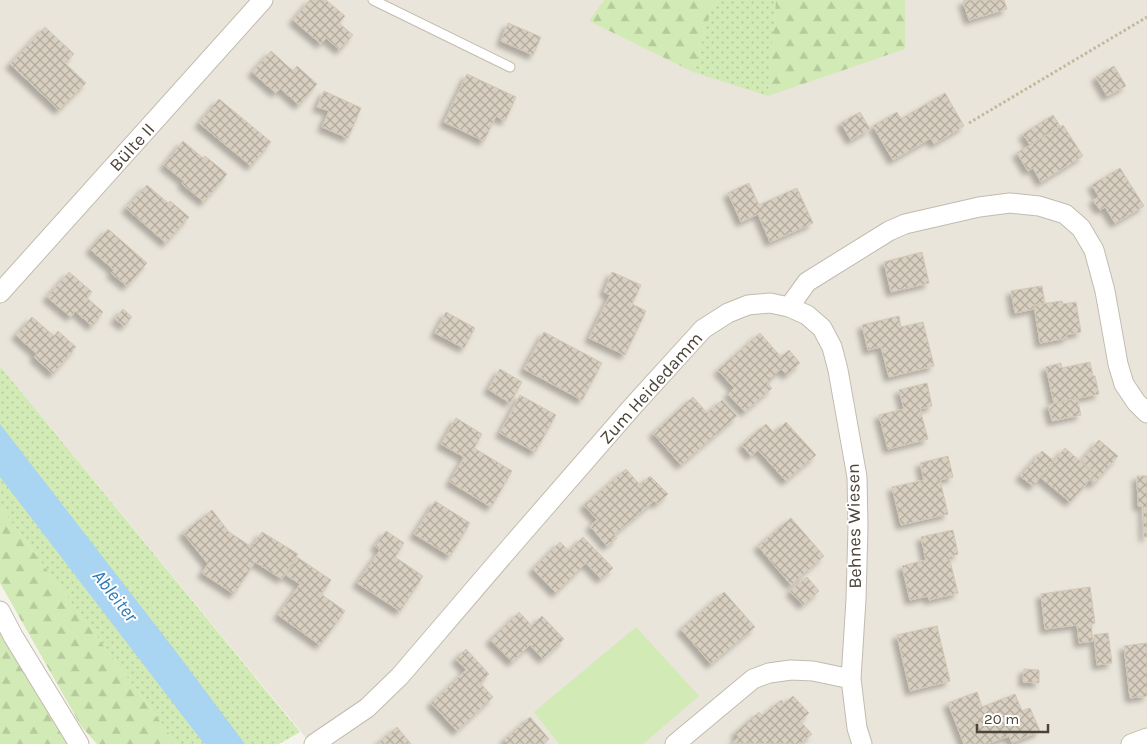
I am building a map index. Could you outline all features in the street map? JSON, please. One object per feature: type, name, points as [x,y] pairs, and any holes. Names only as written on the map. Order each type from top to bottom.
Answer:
[{"type":"street","name":"Bülte II","points":[[0,293],[263,0]]},
{"type":"street","points":[[789,307],[806,282],[889,231],[905,224],[979,207],[1010,203],[1039,206],[1065,214],[1081,228],[1094,250],[1106,291],[1118,364],[1124,384],[1136,402],[1147,413]]},
{"type":"street","name":"Zum Heidedamm","points":[[314,744],[367,708],[400,676],[633,406],[703,329],[728,313],[748,305],[770,303],[789,307]]},
{"type":"street","name":"Behnes Wiesen","points":[[789,307],[807,315],[822,328],[832,347],[838,370],[857,478],[856,599],[851,678],[857,728],[862,744]]},
{"type":"street","points":[[0,611],[79,744]]},
{"type":"street","points":[[675,744],[753,679],[769,673],[791,670],[851,678]]},
{"type":"street","points":[[1131,744],[1147,738]]},
{"type":"lane","points":[[373,0],[510,67]]},
{"type":"path","points":[[969,123],[1147,17]]},
{"type":"shaded area","points":[[0,0],[1147,0],[1147,744],[311,744],[0,366]]},
{"type":"green space","points":[[604,0],[714,0],[693,72],[589,21]]},
{"type":"green space","points":[[714,0],[776,0],[768,96],[693,72]]},
{"type":"green space","points":[[776,0],[905,0],[905,49],[768,96]]},
{"type":"green space","points":[[0,366],[300,732],[279,744],[177,744],[0,507]]},
{"type":"green space","points":[[0,507],[177,744],[97,744],[81,726],[0,583]]},
{"type":"green space","points":[[0,620],[70,744],[0,744]]},
{"type":"green space","points":[[636,627],[699,696],[643,744],[559,744],[534,712]]},
{"type":"water","name":"Ableiter","points":[[0,424],[245,744],[205,744],[202,741],[0,477]]},
{"type":"building","points":[[310,0],[326,0],[345,16],[339,23],[353,35],[340,50],[326,38],[321,44],[293,20]]},
{"type":"building","points":[[1004,0],[1007,9],[969,20],[963,1]]},
{"type":"building","points":[[508,23],[541,37],[533,55],[501,41]]},
{"type":"building","points":[[45,27],[74,54],[65,63],[86,83],[59,110],[10,64]]},
{"type":"building","points":[[271,51],[293,71],[297,66],[317,84],[299,105],[280,88],[276,93],[252,72]]},
{"type":"building","points":[[1114,66],[1126,86],[1107,96],[1096,77]]},
{"type":"building","points":[[467,74],[516,97],[505,121],[496,116],[484,141],[444,122]]},
{"type":"building","points":[[324,91],[361,108],[348,138],[322,127],[329,111],[317,107]]},
{"type":"building","points":[[945,93],[964,126],[934,144],[931,138],[893,160],[873,126],[897,112],[901,119]]},
{"type":"building","points":[[219,99],[271,142],[251,166],[199,123]]},
{"type":"building","points":[[860,112],[870,129],[851,140],[841,123]]},
{"type":"building","points":[[1053,115],[1060,126],[1030,145],[1023,134]]},
{"type":"building","points":[[1063,125],[1083,156],[1041,182],[1033,168],[1028,171],[1017,153]]},
{"type":"building","points":[[183,141],[203,158],[205,156],[227,174],[204,202],[182,184],[184,181],[164,165]]},
{"type":"building","points":[[1120,168],[1144,206],[1115,223],[1105,207],[1100,210],[1093,200],[1099,197],[1092,185]]},
{"type":"building","points":[[749,183],[759,205],[797,188],[813,223],[770,242],[758,214],[741,222],[728,193]]},
{"type":"building","points":[[147,185],[168,203],[170,201],[189,217],[166,243],[126,208]]},
{"type":"building","points":[[108,229],[147,263],[127,286],[111,273],[114,270],[90,249]]},
{"type":"building","points":[[922,252],[929,283],[891,292],[884,262]]},
{"type":"building","points":[[69,272],[92,292],[87,298],[103,312],[92,326],[75,311],[71,317],[47,297]]},
{"type":"building","points":[[612,272],[641,285],[632,304],[646,311],[625,355],[589,338],[610,295],[604,292]]},
{"type":"building","points":[[1042,286],[1045,304],[1034,305],[1034,309],[1015,313],[1011,291]]},
{"type":"building","points":[[1062,301],[1063,304],[1076,302],[1081,332],[1066,335],[1067,338],[1040,343],[1034,305]]},
{"type":"building","points":[[123,309],[132,317],[124,326],[115,319]]},
{"type":"building","points":[[446,312],[475,328],[464,348],[435,333]]},
{"type":"building","points":[[899,316],[901,327],[923,322],[934,366],[889,377],[881,347],[868,350],[862,325]]},
{"type":"building","points":[[32,317],[54,336],[58,331],[76,347],[53,374],[34,357],[37,354],[16,335]]},
{"type":"building","points":[[544,332],[602,363],[582,400],[524,369]]},
{"type":"building","points":[[760,333],[781,357],[789,350],[800,363],[787,375],[781,369],[767,383],[772,388],[745,412],[728,394],[734,388],[718,370]]},
{"type":"building","points":[[1090,362],[1099,394],[1054,403],[1046,367],[1061,363],[1062,368]]},
{"type":"building","points":[[500,369],[522,382],[510,403],[488,389]]},
{"type":"building","points":[[927,383],[932,406],[920,409],[928,439],[888,449],[879,415],[904,409],[899,390]]},
{"type":"building","points":[[520,395],[556,415],[535,452],[500,433]]},
{"type":"building","points":[[693,397],[707,413],[722,400],[737,416],[681,465],[653,433]]},
{"type":"building","points":[[1077,398],[1081,415],[1052,421],[1048,405]]},
{"type":"building","points":[[456,418],[482,434],[474,448],[512,471],[491,507],[450,482],[464,457],[441,444]]},
{"type":"building","points":[[786,422],[816,455],[786,481],[758,450],[751,456],[742,445],[766,424],[774,433]]},
{"type":"building","points":[[1099,440],[1118,456],[1094,484],[1089,480],[1095,474],[1081,461]]},
{"type":"building","points":[[1065,448],[1095,474],[1070,502],[1040,477]]},
{"type":"building","points":[[1042,451],[1054,461],[1033,486],[1020,476]]},
{"type":"building","points":[[948,456],[953,477],[940,480],[948,514],[901,525],[892,487],[924,480],[920,463]]},
{"type":"building","points":[[626,469],[640,485],[650,476],[668,494],[657,504],[654,501],[614,535],[617,538],[607,546],[590,526],[597,520],[584,505]]},
{"type":"building","points":[[1137,476],[1147,476],[1147,537],[1144,537],[1143,506],[1138,506]]},
{"type":"building","points":[[435,501],[470,523],[450,556],[414,534]]},
{"type":"building","points":[[212,510],[229,532],[252,547],[262,532],[298,554],[282,579],[255,562],[234,594],[202,573],[208,564],[183,533]]},
{"type":"building","points":[[791,518],[824,556],[791,585],[758,546]]},
{"type":"building","points":[[953,530],[958,554],[949,557],[958,593],[929,600],[928,596],[910,600],[902,566],[926,560],[921,537]]},
{"type":"building","points":[[386,531],[404,543],[395,557],[423,576],[400,611],[357,583],[380,550],[375,546]]},
{"type":"building","points":[[583,537],[613,568],[601,579],[586,563],[556,593],[533,569],[560,542],[569,551]]},
{"type":"building","points":[[297,557],[331,580],[321,594],[345,611],[320,645],[278,615],[300,584],[286,575]]},
{"type":"building","points":[[807,577],[819,591],[803,605],[790,591]]},
{"type":"building","points":[[1090,587],[1095,623],[1091,624],[1093,641],[1079,643],[1077,625],[1045,629],[1041,594]]},
{"type":"building","points":[[724,592],[755,627],[711,664],[681,629]]},
{"type":"building","points":[[519,612],[532,626],[542,616],[564,639],[543,659],[530,645],[512,662],[490,640]]},
{"type":"building","points":[[937,626],[950,681],[910,691],[897,635]]},
{"type":"building","points":[[1108,633],[1112,663],[1097,665],[1094,635]]},
{"type":"building","points":[[1147,643],[1147,696],[1130,698],[1124,646]]},
{"type":"building","points":[[466,649],[489,674],[480,683],[493,697],[457,731],[431,703],[466,670],[456,659]]},
{"type":"building","points":[[1024,669],[1039,670],[1039,683],[1023,682]]},
{"type":"building","points":[[977,692],[982,707],[1015,694],[1022,711],[1030,708],[1040,731],[1012,743],[1009,736],[987,744],[964,744],[948,703]]},
{"type":"building","points":[[793,696],[809,713],[800,721],[812,734],[800,744],[732,743],[739,737],[735,733],[759,712],[762,716],[781,700],[784,704]]},
{"type":"building","points":[[530,717],[549,739],[544,744],[508,744],[504,740]]},
{"type":"building","points":[[397,727],[411,744],[377,744]]}]
